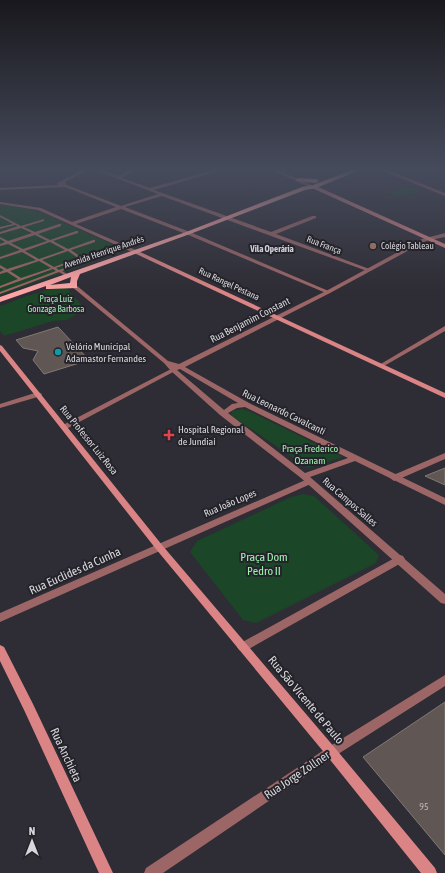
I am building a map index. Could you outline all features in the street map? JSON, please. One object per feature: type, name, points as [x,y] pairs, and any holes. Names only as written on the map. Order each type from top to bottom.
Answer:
[{"type":"main road","name":"Avenida Henrique Andrés","points":[[0,300],[249,210]]},
{"type":"main road","points":[[365,210],[445,246]]},
{"type":"main road","name":"Rua Rangel Pestana","points":[[136,252],[382,365],[445,396]]},
{"type":"main road","points":[[74,286],[73,281],[77,272]]},
{"type":"main road","name":"Avenida Henrique Andrés","points":[[0,304],[51,286],[74,286]]},
{"type":"main road","name":"Rua Professor Luiz Rosa","points":[[2,352],[64,426],[159,547]]},
{"type":"main road","name":"Rua São Vicente de Paulo","points":[[159,547],[331,752],[430,873]]},
{"type":"main road","name":"Rua Anchieta","points":[[0,650],[29,708],[106,873]]},
{"type":"street","name":"Rua Rangel Pestana","points":[[41,210],[136,252]]},
{"type":"street","points":[[73,223],[115,210]]},
{"type":"street","points":[[125,210],[188,233],[328,292]]},
{"type":"street","name":"Rua França","points":[[205,210],[368,270]]},
{"type":"street","points":[[272,234],[314,217]]},
{"type":"street","name":"Rua Benjamim Constant","points":[[64,426],[328,292],[424,240],[445,235]]},
{"type":"street","name":"Rua Campos Salles","points":[[74,286],[166,362],[177,369],[223,413],[307,479],[445,600]]},
{"type":"street","points":[[382,365],[445,328]]},
{"type":"street","name":"Rua Leonardo Cavalcanti","points":[[177,369],[246,405],[445,502]]},
{"type":"street","points":[[0,406],[38,394]]},
{"type":"street","points":[[223,413],[235,406],[246,405]]},
{"type":"street","points":[[394,478],[445,456]]},
{"type":"street","name":"Rua João Lopes","points":[[159,547],[356,458]]},
{"type":"street","name":"Rua Euclides da Cunha","points":[[0,618],[159,547]]},
{"type":"street","points":[[243,647],[400,559]]},
{"type":"street","name":"Rua Jorge Zollner","points":[[151,873],[331,752],[445,680]]},
{"type":"lane","points":[[0,216],[68,250],[86,261],[0,293]]},
{"type":"lane","points":[[0,233],[42,220]]},
{"type":"lane","points":[[0,228],[15,224]]},
{"type":"lane","points":[[0,245],[60,225]]},
{"type":"lane","points":[[0,258],[76,232]]},
{"type":"lane","points":[[0,238],[68,276]]},
{"type":"lane","points":[[0,273],[94,241]]},
{"type":"lane","points":[[0,287],[109,248]]},
{"type":"lane","points":[[0,266],[21,280]]},
{"type":"green space","points":[[0,210],[32,210],[40,212],[125,250],[0,295]]},
{"type":"green space","name":"Praça Luiz Gonzaga Barbosa","points":[[64,285],[85,309],[67,320],[53,321],[4,336],[0,331],[0,306]]},
{"type":"green space","name":"Praça Frederico Ozanam","points":[[242,409],[343,457],[308,468],[232,416],[231,413],[233,411]]},
{"type":"green space","name":"Praça Dom Pedro II","points":[[303,494],[314,496],[379,555],[376,563],[256,623],[243,620],[190,552],[197,541],[291,497]]},
{"type":"building","name":"Velório Municipal Adamastor Fernandes","points":[[58,327],[89,360],[44,374],[33,360],[38,351],[23,348],[16,340]]},
{"type":"building","points":[[445,468],[445,485],[425,476]]},
{"type":"building","points":[[445,702],[445,855],[363,757]]},
{"type":"place","name":"Colégio Tableau","points":[[373,246]]},
{"type":"place","name":"Velório Municipal Adamastor Fernandes","points":[[58,352]]},
{"type":"place","name":"Hospital Regional de Jundiaí","points":[[169,435]]},
{"type":"district","name":"Vila Operária","points":[[272,249]]}]
